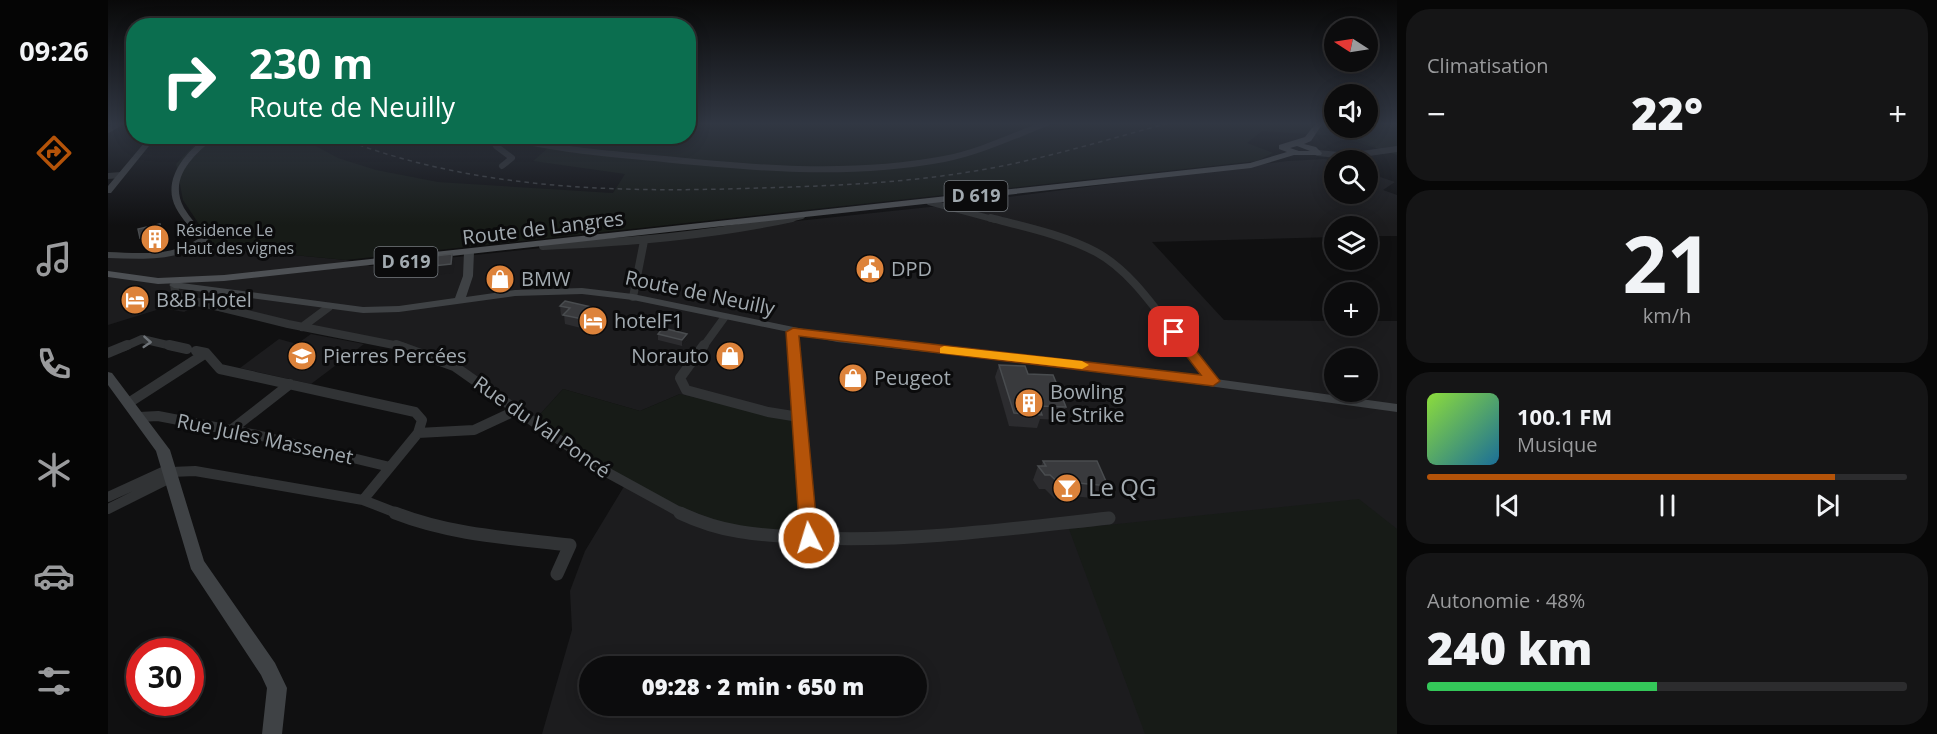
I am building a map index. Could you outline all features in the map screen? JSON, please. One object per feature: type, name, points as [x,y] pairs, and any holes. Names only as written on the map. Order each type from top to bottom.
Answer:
[{"type":"main road","name":"D 619","points":[[469,253],[732,227],[802,216],[1251,165],[1272,157]]},
{"type":"main road","name":"Route de Langres","points":[[108,276],[158,281],[203,280],[732,227]]},
{"type":"main road","name":"Route de Langres","points":[[108,276],[174,285],[469,253]]},
{"type":"street","points":[[108,191],[136,157]]},
{"type":"street","points":[[108,255],[165,255],[186,250],[202,240],[177,201],[177,179],[189,157]]},
{"type":"street","points":[[502,166],[511,157]]},
{"type":"street","points":[[651,157],[713,164],[876,168],[950,157]]},
{"type":"street","points":[[108,176],[121,175]]},
{"type":"street","points":[[929,202],[1055,235],[1098,253],[1129,278],[1213,381]]},
{"type":"street","points":[[543,246],[644,241],[732,227]]},
{"type":"street","points":[[633,297],[644,241]]},
{"type":"street","points":[[459,300],[468,276],[469,253]]},
{"type":"street","points":[[468,276],[479,298]]},
{"type":"street","name":"Route de Neuilly","points":[[174,285],[329,307],[387,310],[559,290],[633,297],[793,332],[1213,381],[1397,408]]},
{"type":"street","name":"Rue du Val Poncé","points":[[174,285],[176,296],[182,298],[416,351],[454,366],[514,411],[633,488],[711,528],[758,536],[934,538],[1109,518]]},
{"type":"street","points":[[302,327],[329,307]]},
{"type":"street","points":[[724,318],[680,378],[686,390],[768,412],[799,417]]},
{"type":"street","points":[[793,332],[809,538]]},
{"type":"street","points":[[108,353],[142,339],[196,351],[220,369],[415,412],[422,420],[418,432],[363,500]]},
{"type":"street","points":[[129,402],[196,351]]},
{"type":"street","points":[[108,375],[162,450],[197,564],[267,669],[277,688],[272,734]]},
{"type":"street","points":[[231,430],[290,384]]},
{"type":"street","points":[[418,432],[466,432],[483,428],[514,411]]},
{"type":"street","name":"Rue Jules Massenet","points":[[139,417],[158,416],[231,430],[390,467]]},
{"type":"street","points":[[108,497],[170,472],[195,471],[363,500],[440,529],[570,545],[557,574]]},
{"type":"street","points":[[108,509],[170,472]]},
{"type":"shaded area","points":[[182,157],[337,157],[376,170],[438,182],[613,193],[625,174],[533,161],[537,157],[1264,157],[1257,161],[346,260],[199,246],[208,238],[183,200],[176,164]]},
{"type":"shaded area","points":[[1324,159],[1324,204],[1378,204],[1378,176],[1395,182],[1383,190],[1397,195],[1397,236],[1378,236],[1378,216],[1324,216],[1324,237],[1152,242],[1224,320],[1324,321],[1324,336],[1378,336],[1378,321],[1397,321],[1397,734],[542,734],[572,630],[570,591],[585,551],[680,394],[640,411],[563,389],[534,421],[447,366],[398,349],[195,306],[184,312],[163,308],[108,325],[108,257],[183,253],[199,246],[346,260],[371,266],[939,206],[1288,161]]},
{"type":"shaded area","name":"Pierres Percées","points":[[311,334],[364,344],[311,384],[240,368],[279,339],[297,344]]},
{"type":"shaded area","points":[[563,389],[640,411],[680,394],[797,421],[803,521],[788,532],[733,527],[676,505],[627,479],[534,421]]},
{"type":"shaded area","points":[[1359,499],[1397,529],[1397,734],[1145,734],[1069,529]]},
{"type":"building","points":[[160,224],[162,233],[140,238],[138,229]]},
{"type":"building","points":[[452,254],[451,264],[424,267],[426,257]]},
{"type":"building","points":[[565,301],[600,309],[592,321],[563,315],[570,308],[560,306]]},
{"type":"building","points":[[663,328],[687,334],[682,340],[658,334]]},
{"type":"building","points":[[999,365],[1025,366],[1028,374],[1053,375],[1066,407],[1039,406],[1042,415],[1014,413]]},
{"type":"building","points":[[1043,461],[1097,461],[1108,486],[1068,482],[1061,485],[1050,475],[1045,475],[1038,466],[1046,466]]},
{"type":"railway","points":[[399,157],[491,178],[544,184],[650,190],[786,187],[894,181],[975,171],[1039,157]]},
{"type":"slow traffic","points":[[944,350],[1082,365]]},
{"type":"place","name":"Résidence Le Haut des vignes","points":[[155,239]]},
{"type":"place","name":"DPD","points":[[870,269]]},
{"type":"place","name":"BMW","points":[[500,279]]},
{"type":"place","name":"B&B Hotel","points":[[135,300]]},
{"type":"place","name":"hotelF1","points":[[593,321]]},
{"type":"place","name":"Pierres Percées","points":[[302,356]]},
{"type":"place","name":"Norauto","points":[[730,356]]},
{"type":"place","name":"Peugeot","points":[[853,378]]},
{"type":"place","name":"Bowling le Strike","points":[[1029,403]]},
{"type":"place","name":"Le QG","points":[[1067,488]]},
{"type":"route","points":[[809,538],[795,381],[793,332],[837,339],[1213,381],[1174,332]]}]
